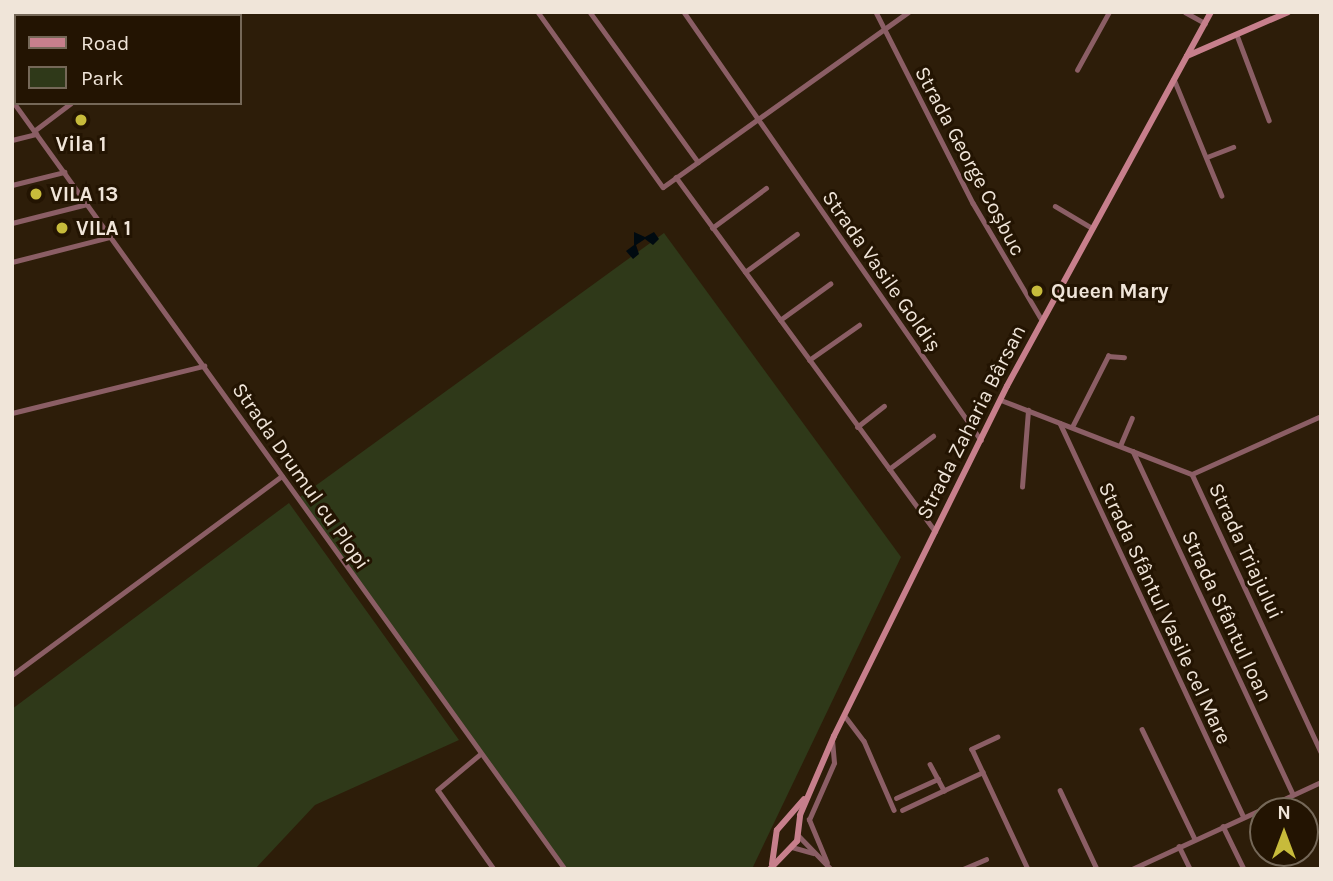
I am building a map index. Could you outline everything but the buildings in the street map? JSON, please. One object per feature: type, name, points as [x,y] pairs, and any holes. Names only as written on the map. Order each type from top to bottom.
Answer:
[{"type":"main road","name":"Strada Zaharia Bârsan","points":[[816,780],[832,742],[1000,400],[1211,12]]},
{"type":"main road","points":[[1187,56],[1288,12]]},
{"type":"main road","points":[[816,780],[797,833],[790,846],[770,869],[777,841],[776,830],[785,824],[816,780]]},
{"type":"main road","points":[[785,824],[797,833]]},
{"type":"main road","points":[[777,841],[790,846]]},
{"type":"street","points":[[538,12],[663,187],[908,12]]},
{"type":"street","points":[[590,12],[698,162]]},
{"type":"street","name":"Strada Vasile Goldiș","points":[[684,12],[981,440]]},
{"type":"street","name":"Strada George Coșbuc","points":[[876,12],[979,215],[1042,320]]},
{"type":"street","points":[[1077,70],[1109,12]]},
{"type":"street","points":[[1185,12],[1205,23]]},
{"type":"street","points":[[1237,35],[1269,120]]},
{"type":"street","points":[[1174,79],[1222,197]]},
{"type":"street","name":"Strada Drumul cu Plopi","points":[[16,105],[565,869]]},
{"type":"street","points":[[12,140],[35,132],[69,105]]},
{"type":"street","points":[[1207,157],[1233,147]]},
{"type":"street","points":[[12,186],[64,172]]},
{"type":"street","points":[[677,177],[935,531]]},
{"type":"street","points":[[712,228],[766,188]]},
{"type":"street","points":[[12,223],[87,204]]},
{"type":"street","points":[[1055,206],[1092,228]]},
{"type":"street","points":[[745,272],[797,234]]},
{"type":"street","points":[[12,262],[110,237]]},
{"type":"street","points":[[780,320],[830,284]]},
{"type":"street","points":[[809,359],[859,325]]},
{"type":"street","points":[[1072,427],[1107,358],[1115,354],[1124,358]]},
{"type":"street","points":[[12,413],[204,366]]},
{"type":"street","name":"Strada Triajului","points":[[1000,400],[1192,474],[1321,752]]},
{"type":"street","points":[[857,427],[884,406]]},
{"type":"street","points":[[1022,487],[1028,410]]},
{"type":"street","points":[[1192,474],[1321,416]]},
{"type":"street","points":[[1120,446],[1132,418]]},
{"type":"street","name":"Strada Sfântul Vasile cel Mare","points":[[1060,422],[1243,816]]},
{"type":"street","points":[[888,469],[933,436]]},
{"type":"street","name":"Strada Sfântul Ioan","points":[[1133,450],[1293,794]]},
{"type":"street","points":[[12,674],[282,476]]},
{"type":"street","points":[[845,716],[863,741],[894,810]]},
{"type":"street","points":[[1142,729],[1195,839]]},
{"type":"street","points":[[998,737],[972,749],[1028,869]]},
{"type":"street","points":[[831,869],[809,820],[834,763],[832,742]]},
{"type":"street","points":[[481,754],[438,790],[494,869]]},
{"type":"street","points":[[930,764],[944,790]]},
{"type":"street","points":[[902,810],[983,772]]},
{"type":"street","points":[[896,798],[938,779]]},
{"type":"street","points":[[1132,869],[1321,782]]},
{"type":"street","points":[[1060,790],[1097,869]]},
{"type":"street","points":[[1223,826],[1244,869]]},
{"type":"street","points":[[797,833],[814,853],[827,863]]},
{"type":"street","points":[[790,846],[814,853]]},
{"type":"street","points":[[1179,846],[1190,869]]},
{"type":"street","points":[[963,869],[986,859]]},
{"type":"green space","points":[[664,233],[901,557],[752,869],[564,869],[300,497]]},
{"type":"green space","points":[[289,503],[459,740],[315,805],[255,869],[12,869],[12,709]]},
{"type":"shaded area","points":[[634,232],[645,237],[654,232],[659,239],[653,245],[645,239],[636,245],[639,254],[633,259],[626,251],[634,245]]},
{"type":"place","name":"Vila 1","points":[[81,120]]},
{"type":"place","name":"VILA 13","points":[[36,194]]},
{"type":"place","name":"VILA 1","points":[[62,228]]},
{"type":"place","name":"Queen Mary","points":[[1037,291]]}]
